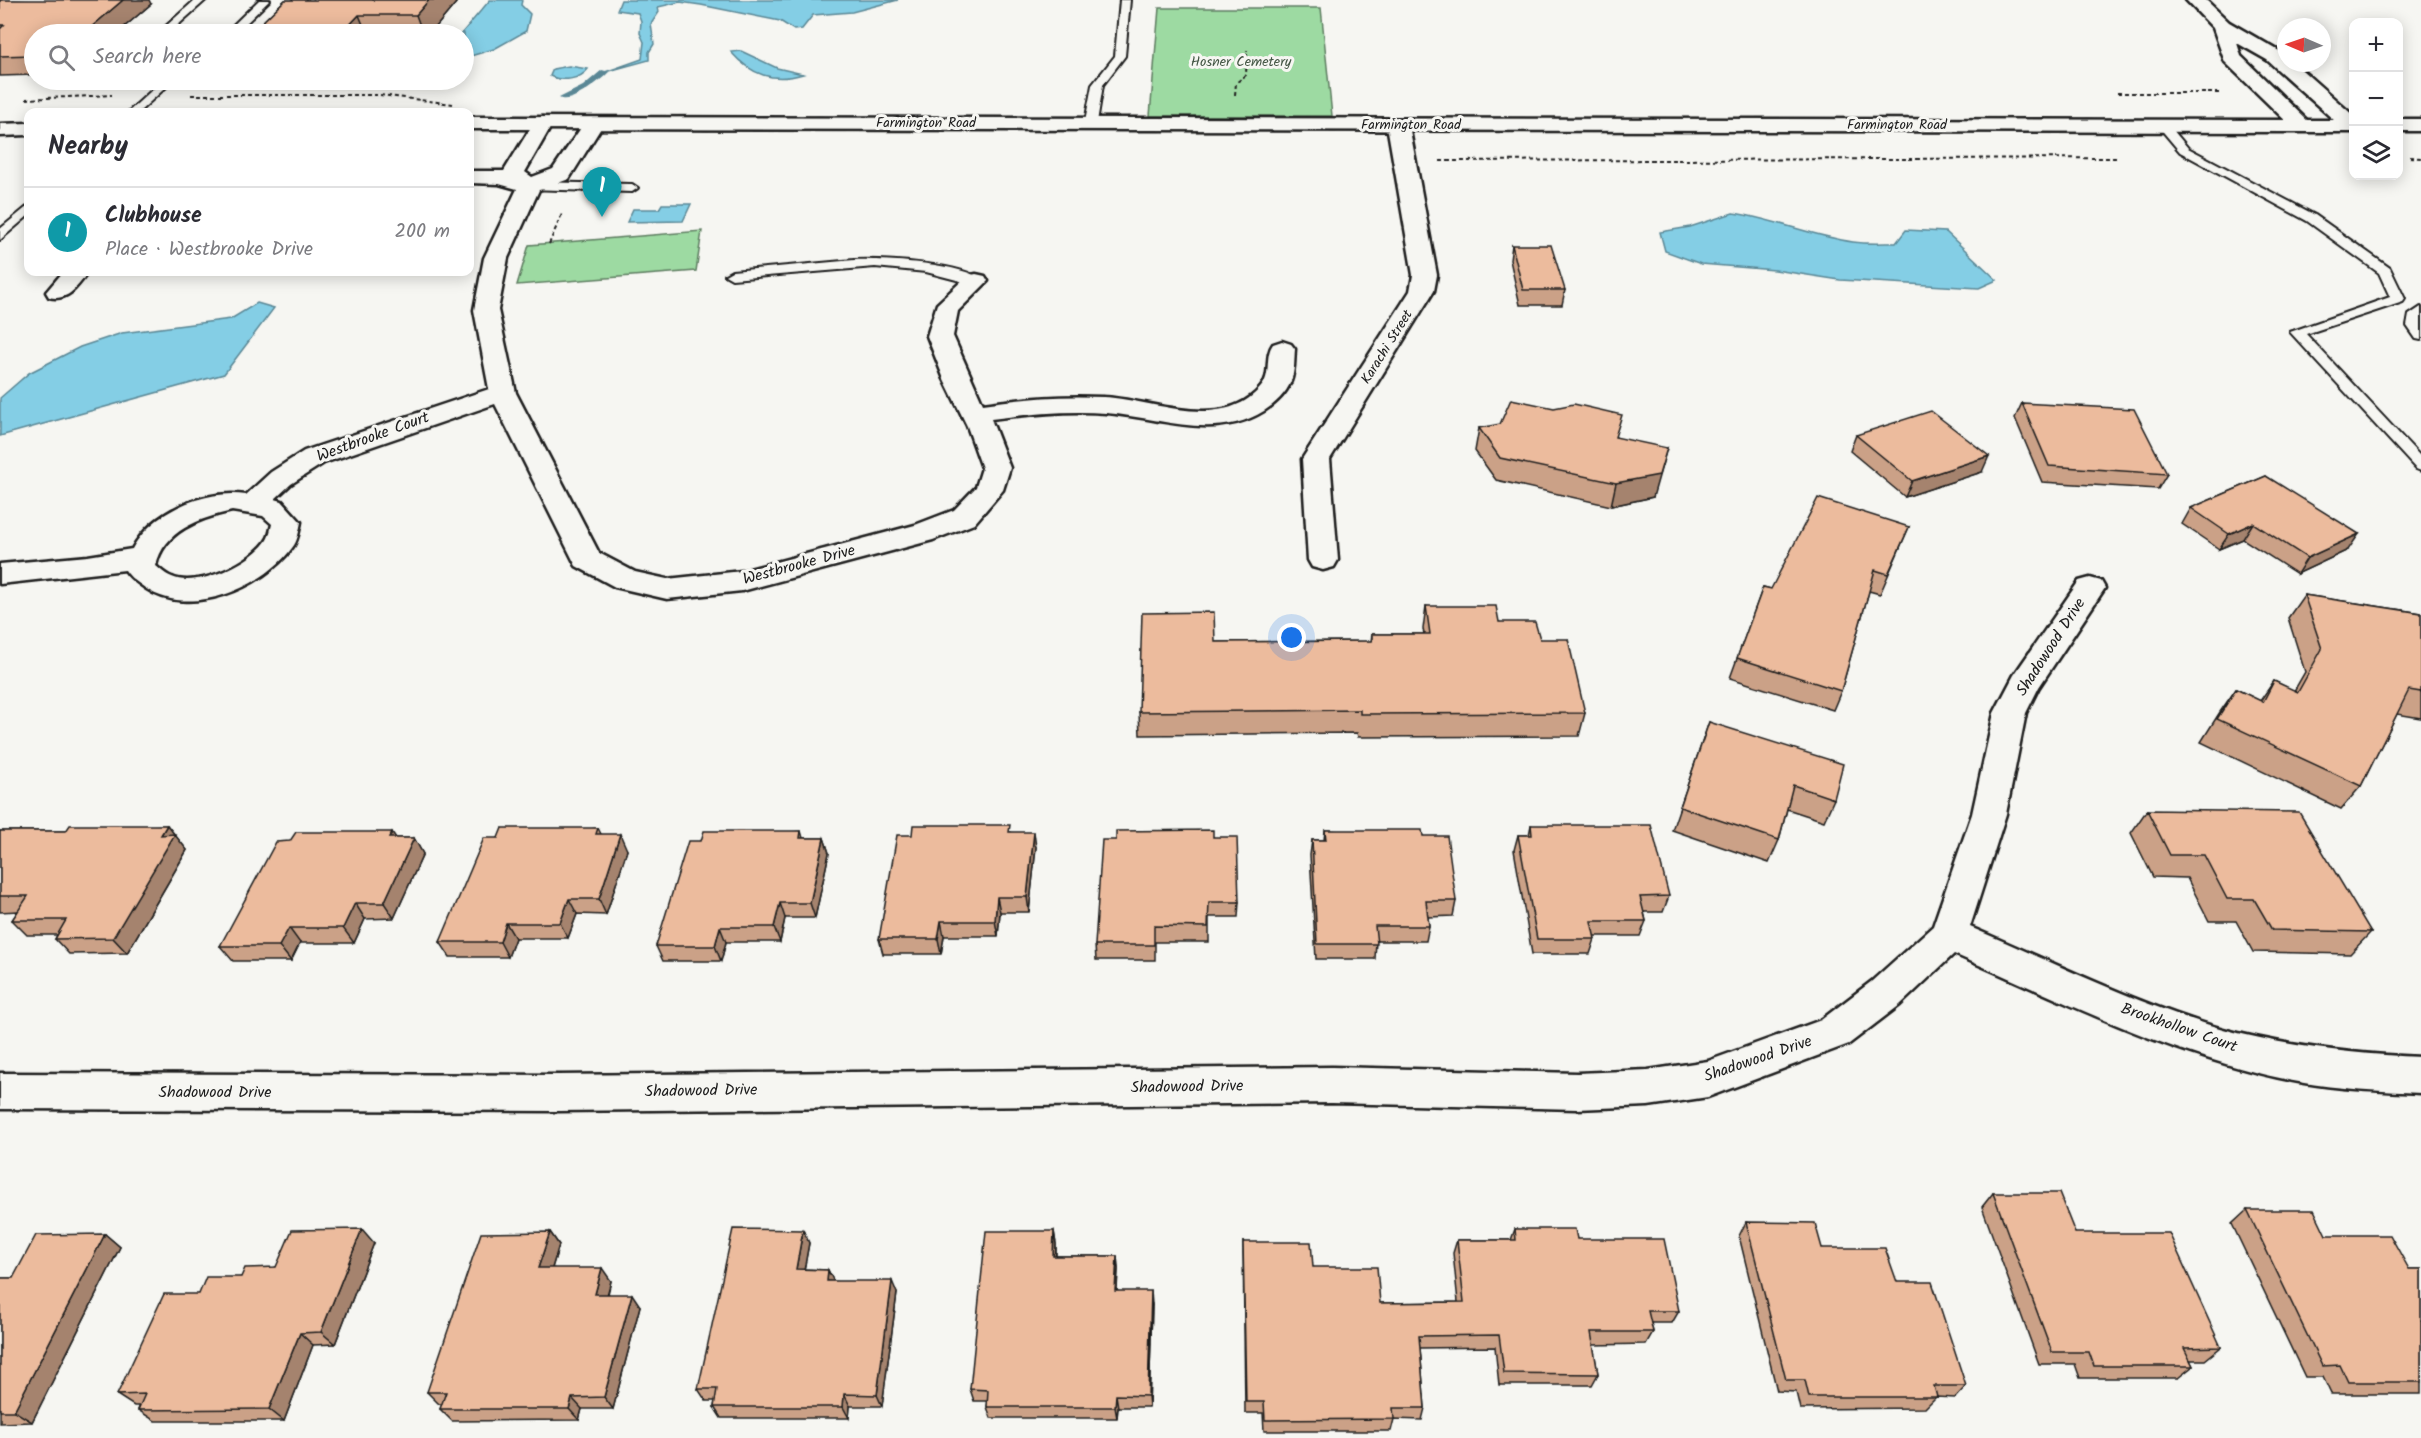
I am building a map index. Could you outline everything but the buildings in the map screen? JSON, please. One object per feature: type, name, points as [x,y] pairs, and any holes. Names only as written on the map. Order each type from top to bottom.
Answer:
[{"type":"street","points":[[2195,0],[2222,26],[2274,56],[2349,122]]},
{"type":"street","points":[[2222,26],[2232,58],[2302,126]]},
{"type":"street","name":"Farmington Road","points":[[474,123],[1091,122],[1398,125],[2349,126]]},
{"type":"street","points":[[530,186],[513,174],[543,123]]},
{"type":"street","points":[[474,177],[500,177],[530,186],[561,174],[594,123]]},
{"type":"street","name":"Karachi Street","points":[[1323,560],[1316,459],[1422,291],[1425,275],[1398,125]]},
{"type":"street","points":[[2403,125],[2421,125]]},
{"type":"street","points":[[0,130],[24,129]]},
{"type":"street","name":"Westbrooke Drive","points":[[530,186],[496,258],[486,310],[503,393],[586,559],[626,580],[667,588],[742,581],[840,553],[923,533],[964,517],[989,490],[996,468],[940,336],[946,309],[976,281]]},
{"type":"street","points":[[58,292],[72,276]]},
{"type":"street","points":[[974,414],[1062,404],[1109,406],[1209,420],[1235,415],[1255,407],[1273,392],[1279,379],[1282,349]]},
{"type":"street","name":"Westbrooke Court","points":[[255,502],[281,478],[314,457],[350,442],[503,393]]},
{"type":"street","points":[[232,502],[255,502],[272,507],[284,515],[288,526],[285,540],[274,555],[257,568],[235,580],[202,588],[164,588],[149,581],[140,570],[141,556],[149,542],[165,528],[185,516],[208,507],[232,502]]},
{"type":"street","points":[[0,574],[88,566],[141,556]]},
{"type":"street","name":"Shadowood Drive","points":[[0,1091],[570,1093],[1320,1086],[1577,1091],[1648,1088],[1708,1079],[1834,1032],[1886,993],[1949,935],[1989,814],[2010,713],[2030,675],[2090,588]]},
{"type":"street","name":"Brookhollow Court","points":[[1949,935],[2138,1016],[2223,1046],[2299,1064],[2374,1073],[2421,1075]]},
{"type":"lane","points":[[173,24],[201,0]]},
{"type":"lane","points":[[240,24],[265,0]]},
{"type":"lane","points":[[1091,122],[1098,86],[1120,56],[1125,0]]},
{"type":"lane","points":[[137,108],[158,90]]},
{"type":"lane","points":[[2163,126],[2184,150],[2311,218],[2385,271],[2398,299],[2421,311],[2414,318],[2414,326],[2421,336]]},
{"type":"lane","points":[[530,186],[632,188]]},
{"type":"lane","points":[[0,236],[24,214]]},
{"type":"lane","points":[[732,275],[848,264],[896,264],[942,271],[976,281]]},
{"type":"lane","points":[[2398,299],[2297,332],[2421,466]]},
{"type":"path","points":[[1235,94],[1236,83],[1246,75],[1247,50]]},
{"type":"path","points":[[21,99],[153,94],[380,95],[430,103],[459,104]]},
{"type":"path","points":[[1404,162],[2088,160],[2121,158]]},
{"type":"path","points":[[549,244],[565,208]]},
{"type":"green space","name":"Hosner Cemetery","points":[[1159,8],[1321,8],[1332,116],[1150,116]]},
{"type":"green space","points":[[702,231],[696,271],[517,285],[529,245]]},
{"type":"water","points":[[490,0],[522,0],[521,5],[530,14],[526,31],[494,49],[474,55],[474,24],[470,24]]},
{"type":"water","points":[[621,0],[898,0],[852,12],[813,15],[802,29],[794,30],[780,21],[701,5],[680,2],[658,7],[659,12],[651,24],[654,44],[649,52],[649,60],[605,72],[642,59],[644,42],[640,33],[641,21],[638,13],[617,10]]},
{"type":"water","points":[[741,51],[777,68],[803,74],[782,78],[763,75],[746,66],[731,52]]},
{"type":"water","points":[[569,66],[588,69],[580,76],[570,79],[550,76],[553,69]]},
{"type":"water","points":[[662,204],[691,204],[683,221],[627,222],[633,209],[659,209]]},
{"type":"water","points":[[1733,213],[1858,243],[1896,243],[1906,230],[1946,232],[1997,280],[1979,288],[1840,280],[1775,270],[1701,264],[1665,251],[1660,232],[1690,227]]},
{"type":"water","points":[[257,303],[274,308],[224,374],[0,436],[0,398],[29,373],[80,347],[122,333],[231,319]]},
{"type":"waterway","points":[[563,98],[586,88],[605,72]]},
{"type":"place","name":"Clubhouse","points":[[602,217]]}]
